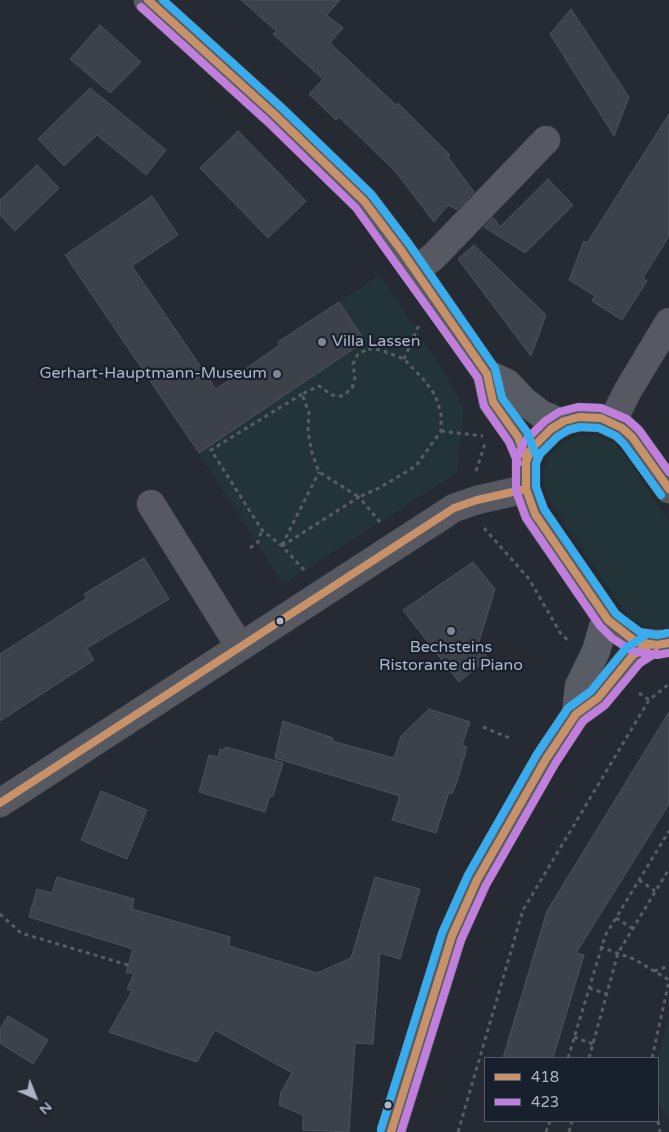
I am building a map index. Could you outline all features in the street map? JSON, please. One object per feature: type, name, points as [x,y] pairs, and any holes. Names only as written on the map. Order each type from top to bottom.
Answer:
[{"type":"main road","points":[[148,0],[353,189],[416,271],[486,374],[493,402],[518,437],[527,459],[526,489],[535,514],[606,617],[626,637],[636,642],[660,644]]},
{"type":"main road","points":[[486,374],[507,383],[541,414],[562,423]]},
{"type":"main road","points":[[527,459],[540,437],[562,423],[579,417],[590,417],[612,422],[622,428],[641,446],[669,489]]},
{"type":"main road","points":[[576,714],[579,686],[603,632],[606,617]]},
{"type":"main road","points":[[391,1132],[452,936],[477,880],[546,759],[576,714],[598,698],[633,655],[660,644]]},
{"type":"street","points":[[416,271],[434,256],[546,140]]},
{"type":"street","points":[[612,422],[627,392],[669,322]]},
{"type":"street","points":[[0,803],[454,508],[477,500],[526,489]]},
{"type":"street","points":[[151,504],[240,647]]},
{"type":"path","points":[[404,359],[424,318]]},
{"type":"path","points":[[282,546],[359,497],[379,488],[416,466],[441,431],[441,413],[435,395],[425,380],[404,359],[380,350],[368,348],[358,354],[355,359],[353,364],[355,378],[352,388],[343,396],[332,395],[319,386],[302,394],[212,450],[262,530],[282,546],[304,570],[318,596]]},
{"type":"path","points":[[302,394],[309,413],[308,432],[312,453],[319,472],[359,497],[398,545]]},
{"type":"path","points":[[441,431],[488,436]]},
{"type":"path","points":[[282,546],[319,472]]},
{"type":"path","points":[[477,500],[484,528],[529,579],[561,634],[591,660]]},
{"type":"path","points":[[250,548],[258,542],[262,530]]},
{"type":"path","points":[[614,676],[649,700]]},
{"type":"path","points":[[458,1132],[523,910],[649,700],[669,684]]},
{"type":"path","points":[[483,727],[510,738]]},
{"type":"path","points":[[568,1057],[600,947],[669,831]]},
{"type":"path","points":[[589,1057],[618,953],[669,869]]},
{"type":"path","points":[[639,880],[655,891]]},
{"type":"path","points":[[0,914],[21,933],[128,965]]},
{"type":"path","points":[[616,918],[632,928]]},
{"type":"path","points":[[600,947],[634,959],[669,981],[652,1057]]},
{"type":"path","points":[[654,971],[669,966]]},
{"type":"path","points":[[589,988],[607,994]]},
{"type":"path","points":[[574,1037],[593,1044]]},
{"type":"shaded area","points":[[380,275],[448,378],[464,409],[457,473],[283,584],[199,453],[365,341],[339,302]]},
{"type":"shaded area","points":[[580,435],[599,437],[614,443],[626,457],[669,522],[669,628],[648,627],[631,619],[548,498],[543,484],[544,467],[551,453],[563,442]]},
{"type":"shaded area","points":[[667,1021],[669,1022],[669,1121],[659,1102],[659,1053]]},
{"type":"building","points":[[241,0],[340,0],[327,15],[343,28],[330,43],[396,105],[398,103],[450,155],[448,157],[474,192],[457,210],[448,205],[434,222],[395,171],[339,117],[336,120],[309,94],[323,79],[273,34],[276,31]]},
{"type":"building","points":[[571,9],[629,97],[614,136],[550,34]]},
{"type":"building","points":[[100,25],[141,62],[110,93],[70,59]]},
{"type":"building","points":[[90,88],[166,150],[146,175],[97,135],[64,166],[38,139]]},
{"type":"building","points":[[669,114],[669,236],[643,278],[647,281],[622,320],[592,301],[595,296],[569,280],[584,241],[587,243]]},
{"type":"building","points":[[238,131],[306,201],[268,238],[200,168]]},
{"type":"building","points":[[37,165],[59,188],[15,231],[0,215],[0,200]]},
{"type":"building","points":[[548,179],[573,205],[525,253],[484,227],[493,217],[500,227]]},
{"type":"building","points":[[152,196],[178,235],[132,266],[216,389],[280,345],[278,342],[339,302],[365,341],[199,453],[65,255]]},
{"type":"building","points":[[474,245],[546,315],[531,356],[458,259]]},
{"type":"building","points":[[144,558],[169,599],[87,648],[94,660],[0,721],[0,654],[87,598],[84,594]]},
{"type":"building","name":"Bechsteins Ristorante di Piano","points":[[473,562],[495,589],[478,645],[488,658],[459,682],[403,610]]},
{"type":"building","points":[[429,709],[470,722],[462,745],[467,747],[457,782],[452,794],[449,792],[436,833],[392,820],[400,796],[275,758],[283,721],[333,738],[332,741],[394,758],[401,736]]},
{"type":"building","points":[[669,712],[669,804],[576,953],[584,955],[553,1057],[503,1057],[547,911]]},
{"type":"building","points":[[226,747],[283,763],[273,796],[270,796],[265,812],[199,792],[209,755],[218,757],[220,749],[224,750]]},
{"type":"building","points":[[101,791],[147,810],[127,859],[81,840]]},
{"type":"building","points":[[57,877],[134,899],[132,909],[230,937],[229,946],[317,973],[351,958],[375,877],[420,889],[400,959],[380,953],[373,1044],[355,1043],[349,1132],[303,1130],[303,1115],[279,1105],[281,1092],[292,1073],[215,1030],[197,1062],[109,1032],[132,991],[127,989],[134,973],[126,973],[133,949],[29,917],[37,889],[52,893]]},
{"type":"building","points":[[8,1016],[48,1040],[33,1064],[0,1043],[0,1029]]},
{"type":"transit line","name":"418","points":[[148,0],[275,115],[364,201],[401,250],[487,374],[493,402],[518,437],[527,459]]},
{"type":"transit line","points":[[163,0],[282,108],[371,194],[409,244],[495,368],[502,398],[527,432],[536,455]]},
{"type":"transit line","name":"423","points":[[141,7],[268,122],[356,208],[478,378],[484,406],[509,442],[518,463]]},
{"type":"transit line","name":"423","points":[[669,472],[639,430],[627,419],[601,408],[578,407],[559,412],[545,421],[524,442],[516,460],[516,491],[526,518],[600,626],[612,638],[632,651],[657,655],[669,653]]},
{"type":"transit line","name":"418","points":[[669,489],[632,437],[622,428],[601,418],[579,417],[564,421],[551,429],[532,448],[526,461],[526,489],[535,514],[608,620],[636,642],[657,645],[669,643]]},
{"type":"transit line","points":[[661,495],[624,444],[616,436],[599,428],[580,427],[568,430],[557,437],[540,454],[536,463],[536,487],[544,509],[616,614],[640,632],[657,635],[667,633]]},
{"type":"transit line","name":"418","points":[[0,803],[454,508],[477,500],[526,489]]},
{"type":"transit line","points":[[381,1129],[442,933],[468,875],[537,754],[568,708],[591,691],[626,648],[646,635]]},
{"type":"transit line","name":"418","points":[[391,1132],[452,936],[477,880],[546,759],[576,714],[598,698],[633,655],[651,644]]},
{"type":"transit line","name":"423","points":[[401,1132],[461,940],[486,885],[555,764],[583,721],[605,705],[640,663],[656,653]]},
{"type":"place","name":"Villa Lassen","points":[[322,342]]},
{"type":"place","name":"Gerhart-Hauptmann-Museum","points":[[277,374]]},
{"type":"place","name":"Bechsteins Ristorante di Piano","points":[[451,631]]}]
